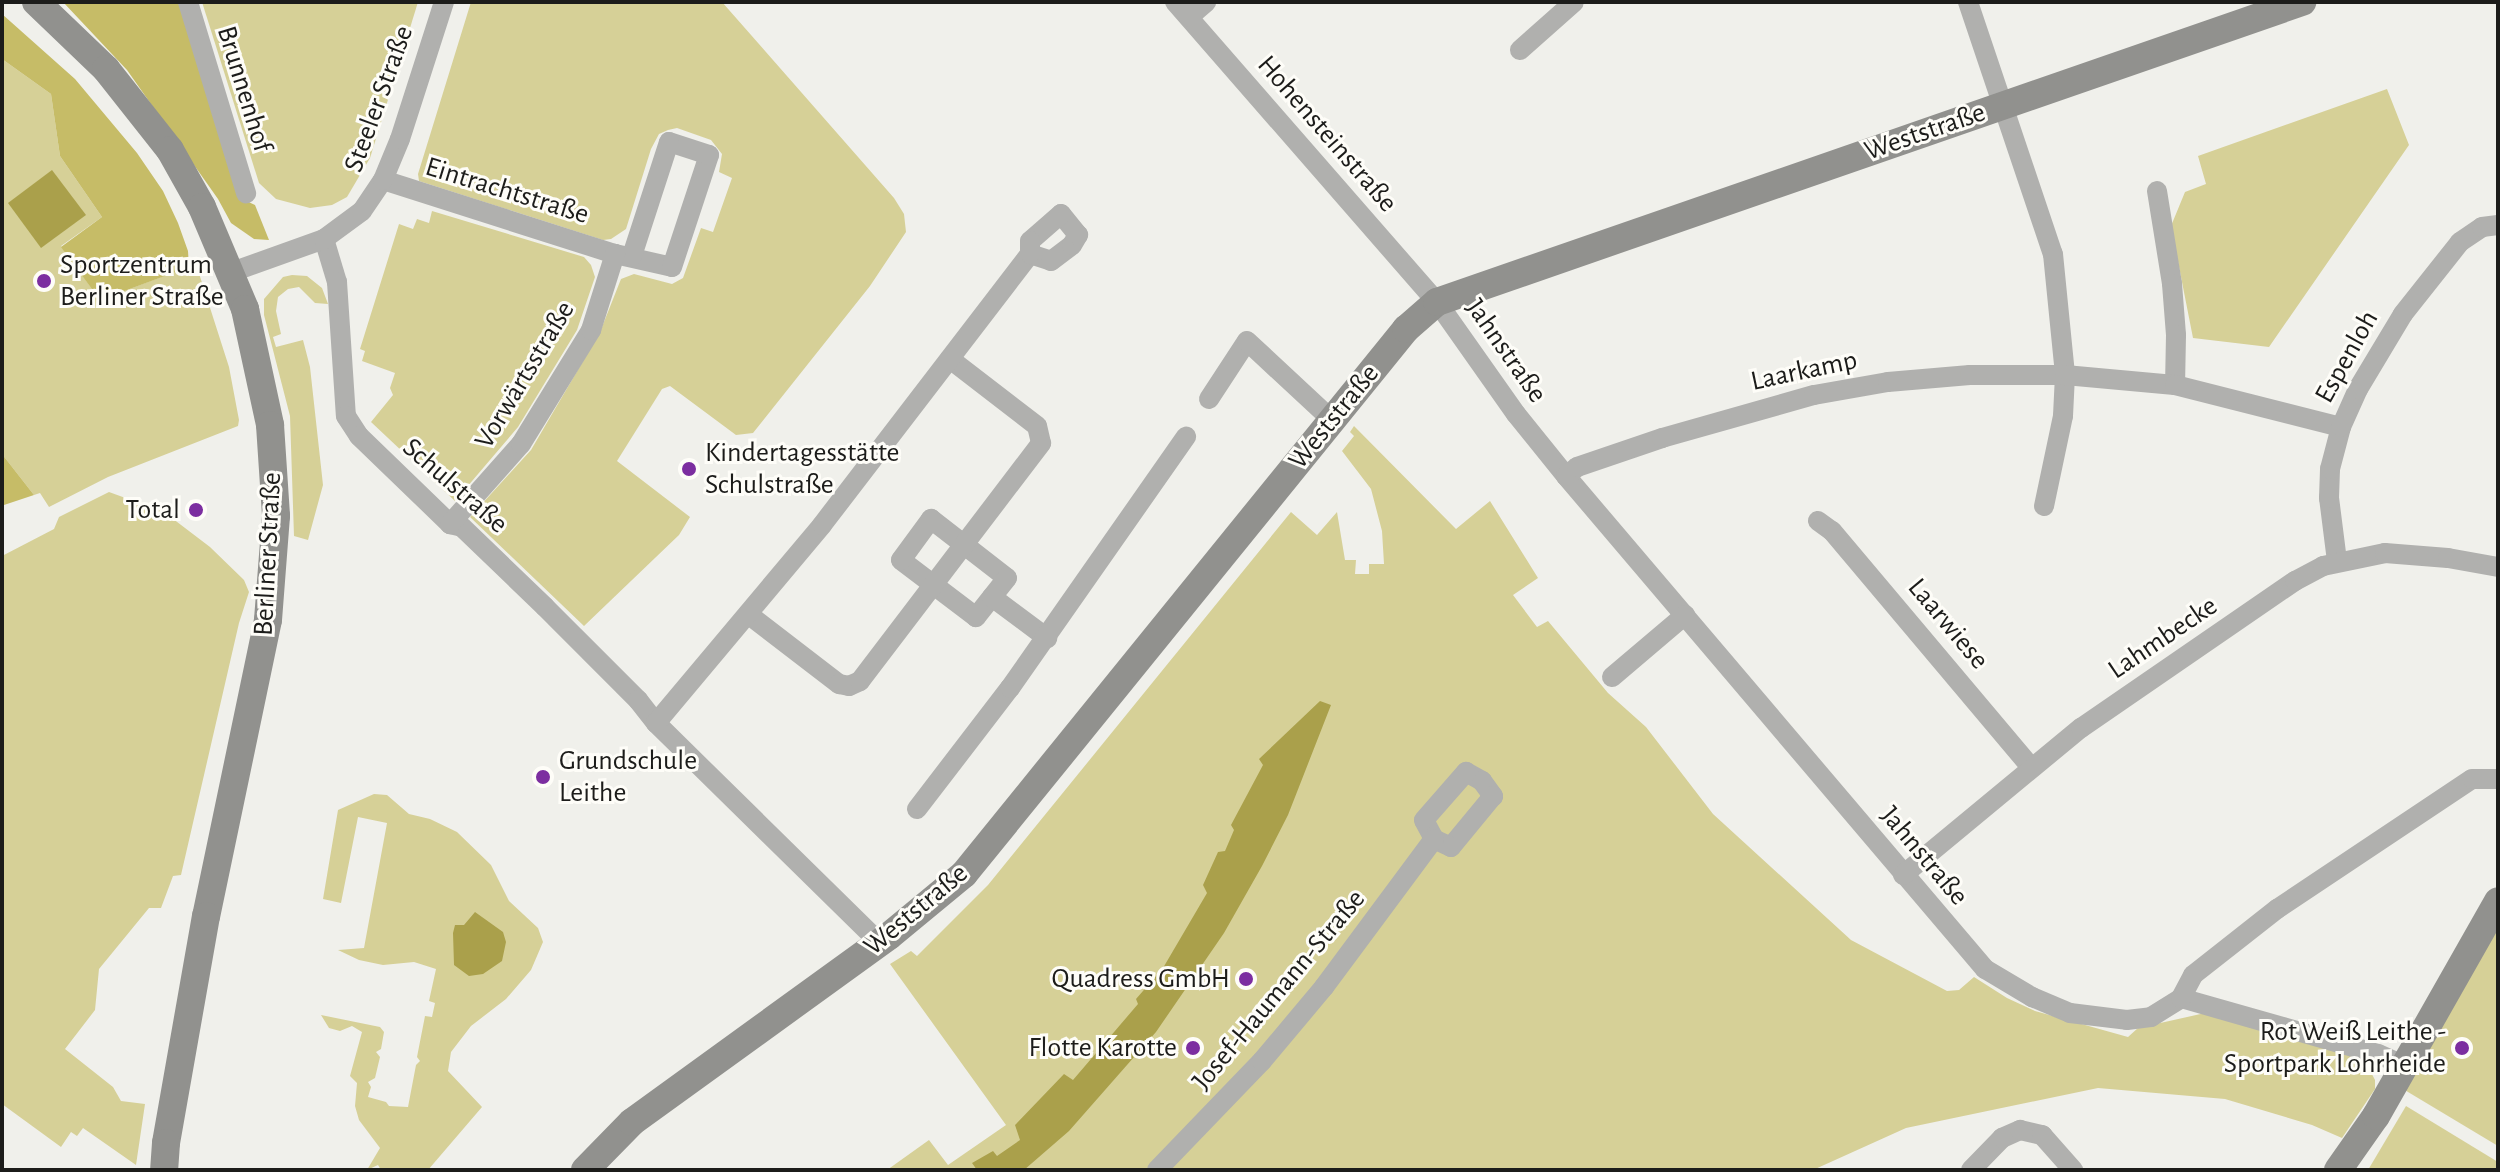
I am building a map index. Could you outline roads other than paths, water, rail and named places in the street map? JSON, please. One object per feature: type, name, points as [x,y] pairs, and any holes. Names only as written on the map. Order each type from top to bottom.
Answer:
[{"type":"street","name":"Berliner Straße","points":[[36,2],[106,69],[170,150],[202,207],[232,272],[256,346],[270,425],[276,516],[272,587],[257,681],[206,916],[168,1130],[164,1170]]},
{"type":"street","name":"Brunnenhof","points":[[188,2],[246,193]]},
{"type":"street","name":"Steeler Straße","points":[[232,272],[324,239],[362,211],[383,180],[444,2]]},
{"type":"street","points":[[1182,10],[1206,2]]},
{"type":"street","points":[[1520,50],[1574,2]]},
{"type":"street","points":[[1968,2],[2053,254],[2065,375],[2061,437],[2044,506]]},
{"type":"street","name":"Weststraße","points":[[585,1170],[632,1122],[879,942],[964,874],[1406,329],[1437,302],[2302,2]]},
{"type":"street","name":"Hohensteinstraße","points":[[1182,10],[1437,302]]},
{"type":"street","name":"Vorwärtsstraße","points":[[450,524],[521,444],[591,330],[669,142],[709,155],[672,267],[624,255]]},
{"type":"street","name":"Eintrachtstraße","points":[[383,180],[624,255]]},
{"type":"street","points":[[2157,191],[2173,297],[2175,385]]},
{"type":"street","name":"Espenloh","points":[[2337,561],[2329,498],[2330,469],[2341,427],[2358,389],[2403,314],[2460,242],[2482,227],[2498,225]]},
{"type":"street","name":"Schulstraße","points":[[324,239],[337,282],[346,416],[377,455],[450,524],[462,527],[525,587],[638,700],[656,723],[879,942]]},
{"type":"street","points":[[656,723],[822,525],[1030,254]]},
{"type":"street","name":"Jahnstraße","points":[[1437,302],[1509,404],[1566,476],[1903,875],[1985,969],[2044,1003],[2070,1013],[2127,1020],[2151,1017],[2181,998],[2193,975],[2267,916],[2472,779],[2498,779]]},
{"type":"street","points":[[1209,399],[1247,341],[1332,420]]},
{"type":"street","points":[[748,614],[839,684],[849,686],[860,681],[1042,438],[1037,426],[950,359]]},
{"type":"street","name":"Laarkamp","points":[[1566,476],[1577,467],[1662,438],[1814,395],[1888,382],[1970,375],[2065,375],[2175,385],[2341,427]]},
{"type":"street","points":[[917,809],[1047,638],[1186,437]]},
{"type":"street","points":[[931,519],[1007,578],[976,617],[934,585],[901,560],[931,519]]},
{"type":"street","name":"Laarwiese","points":[[1818,521],[1832,531],[2031,767]]},
{"type":"street","name":"Lahmbecke","points":[[1903,875],[2031,767],[2295,581],[2337,561],[2403,553],[2498,567]]},
{"type":"street","points":[[992,597],[1047,638]]},
{"type":"street","points":[[1612,677],[1685,615]]},
{"type":"street","name":"Josef-Haumann-Straße","points":[[1157,1170],[1262,1061],[1324,987],[1434,839]]},
{"type":"street","points":[[2338,1170],[2405,1066],[2498,901]]},
{"type":"street","points":[[2181,998],[2378,1054],[2405,1066]]},
{"type":"street","points":[[1971,1170],[2002,1138],[2020,1130],[2042,1135],[2073,1170]]},
{"type":"place","name":"Sportzentrum Berliner Straße","points":[[44,281]]},
{"type":"place","name":"Kindertagesstätte Schulstraße","points":[[689,469]]},
{"type":"place","name":"Total","points":[[196,510]]},
{"type":"place","name":"Grundschule Leithe","points":[[543,777]]},
{"type":"place","name":"Quadress GmbH","points":[[1246,979]]},
{"type":"place","name":"Flotte Karotte","points":[[1193,1048]]},
{"type":"place","name":"Rot Weiß Leithe - Sportpark Lohrheide","points":[[2462,1048]]}]
